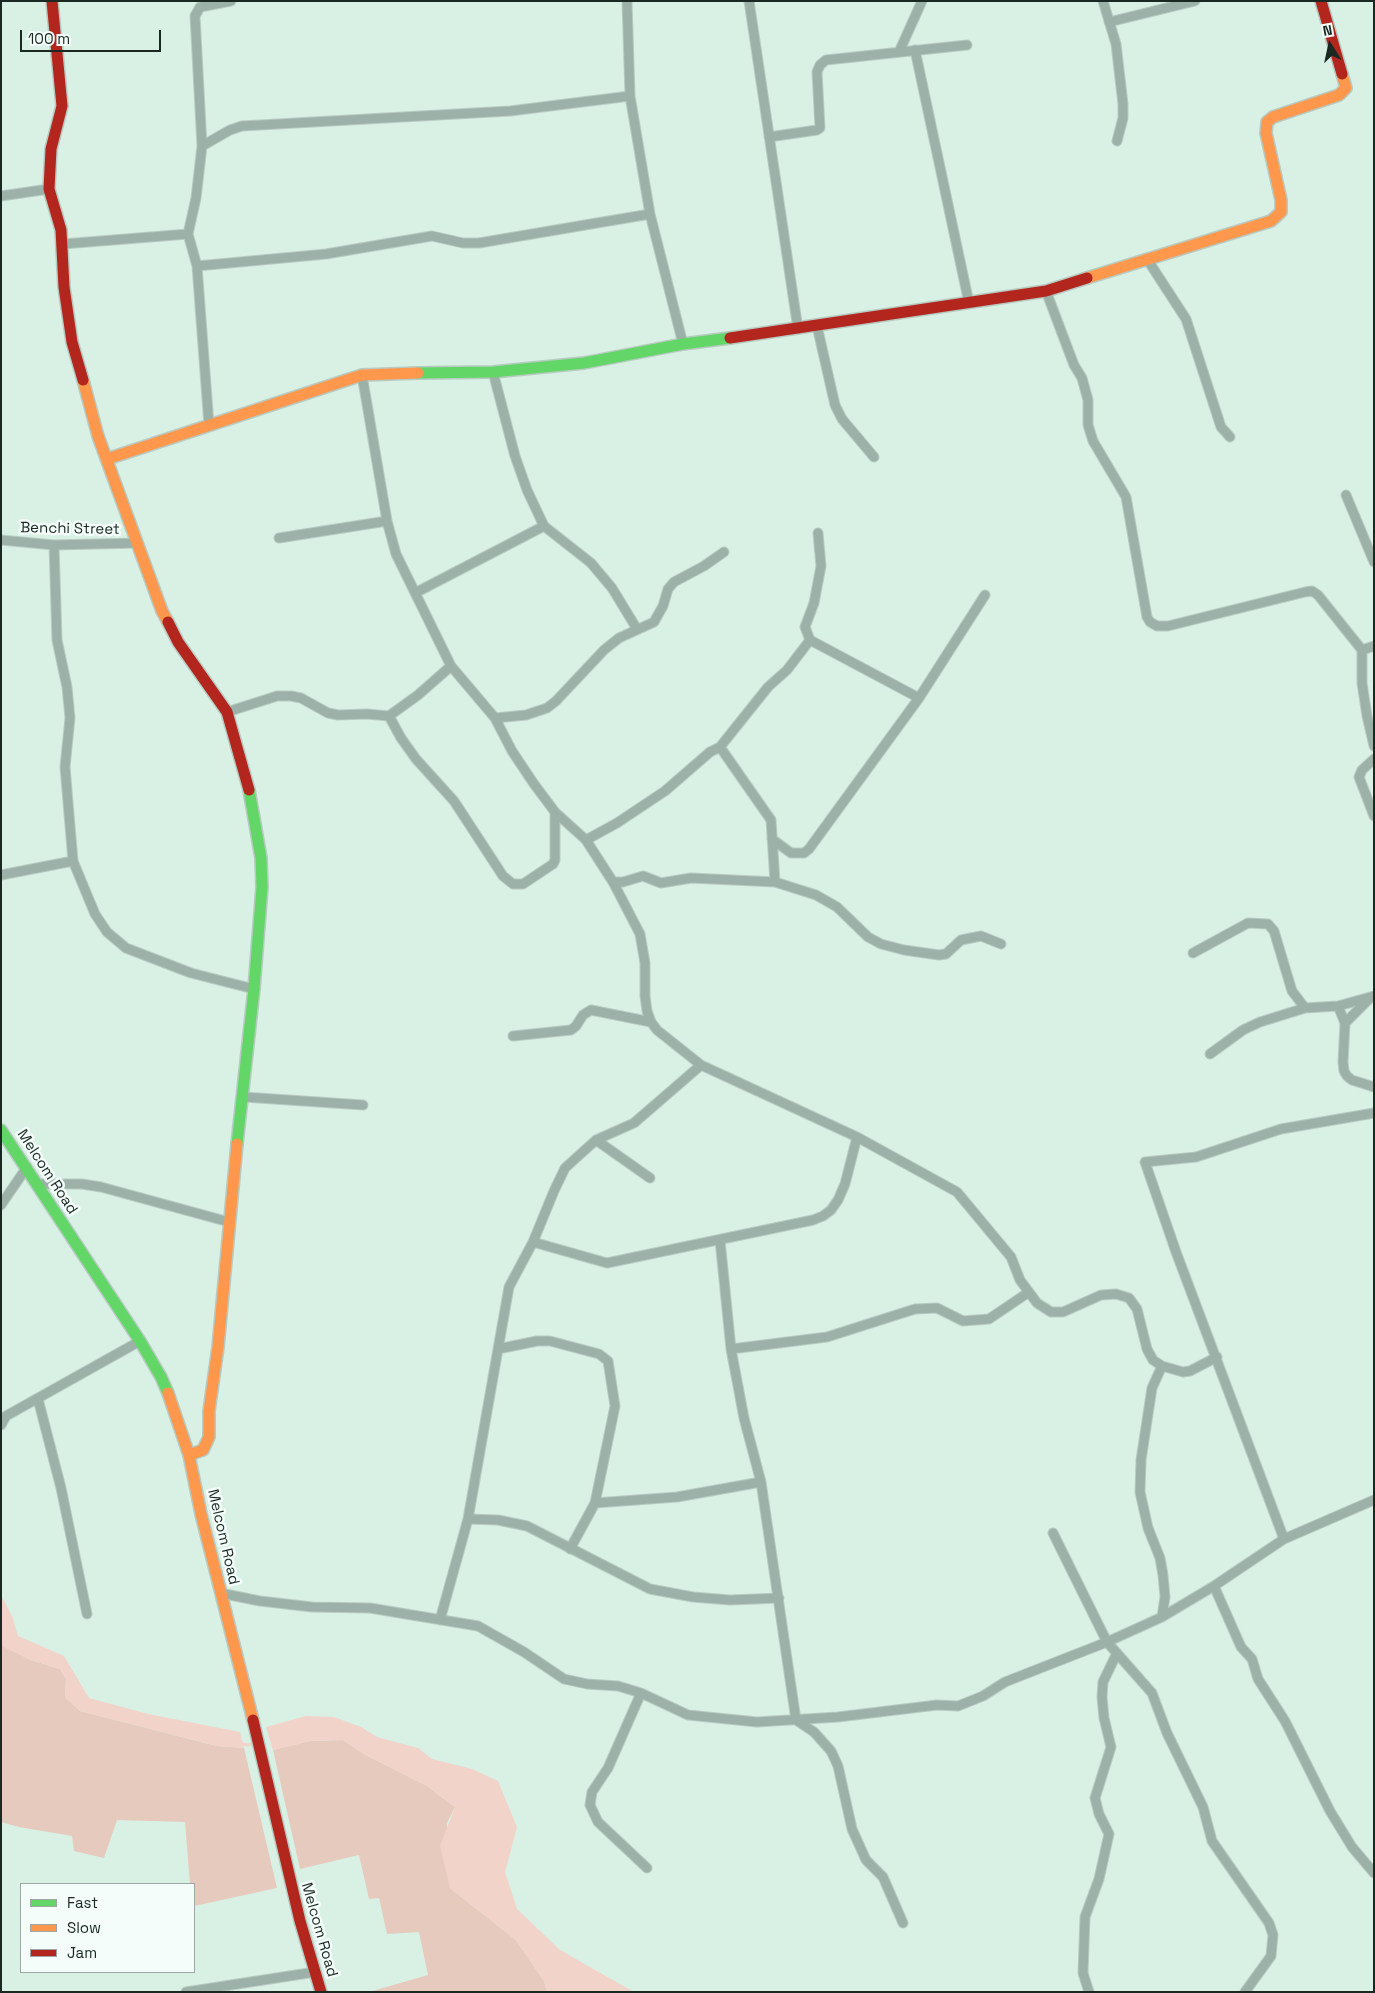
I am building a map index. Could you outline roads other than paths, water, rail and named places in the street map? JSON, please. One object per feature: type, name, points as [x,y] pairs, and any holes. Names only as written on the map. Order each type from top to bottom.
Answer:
[{"type":"street","points":[[52,1],[62,106],[51,148],[49,188],[58,217],[63,244],[64,287],[72,342],[92,415],[162,611],[178,642],[227,712],[250,793],[261,858],[262,888],[254,989],[244,1097],[229,1222],[218,1347],[209,1411],[209,1437],[203,1450],[189,1455]]},
{"type":"street","points":[[209,425],[196,266],[188,234],[196,198],[202,146],[196,13],[204,5],[231,1]]},
{"type":"street","points":[[627,1],[630,96],[650,214],[683,344]]},
{"type":"street","points":[[749,1],[798,329]]},
{"type":"street","points":[[899,52],[922,1]]},
{"type":"street","points":[[1103,1],[1116,44],[1123,104],[1123,118],[1117,141]]},
{"type":"street","points":[[1110,22],[1195,1]]},
{"type":"street","points":[[107,459],[362,375],[493,372],[584,363],[683,344],[798,329],[1046,291],[1271,222],[1281,212],[1281,200],[1266,133],[1267,122],[1273,117],[1340,95],[1346,88],[1321,1]]},
{"type":"street","points":[[769,137],[820,128],[817,72],[820,64],[826,60],[967,45]]},
{"type":"street","points":[[915,50],[968,303]]},
{"type":"street","points":[[202,146],[226,132],[242,126],[510,111],[630,96]]},
{"type":"street","points":[[1,196],[49,188]]},
{"type":"street","points":[[196,266],[326,254],[432,236],[462,243],[479,243],[650,214]]},
{"type":"street","points":[[63,244],[188,234]]},
{"type":"street","points":[[1148,259],[1186,319],[1221,427],[1230,437]]},
{"type":"street","points":[[1046,291],[1074,365],[1082,378],[1088,400],[1088,425],[1093,441],[1126,498],[1147,617],[1150,622],[1157,626],[1168,626],[1312,591],[1318,595],[1362,650],[1362,683],[1374,746]]},
{"type":"street","points":[[816,326],[835,405],[842,419],[874,458]]},
{"type":"street","points":[[493,372],[515,456],[527,490],[544,526],[591,563],[612,588],[637,629]]},
{"type":"street","points":[[362,375],[387,521],[396,554],[451,666],[494,718],[512,751],[556,812],[586,840],[613,882],[640,934],[645,963],[645,996],[651,1022],[657,1030],[701,1065],[857,1137],[957,1192],[1011,1257],[1020,1280],[1037,1303],[1051,1312],[1063,1312],[1101,1295],[1116,1294],[1129,1298],[1137,1309],[1147,1349],[1153,1360],[1162,1366],[1183,1372],[1190,1371],[1217,1356]]},
{"type":"street","points":[[1346,496],[1374,562]]},
{"type":"street","points":[[279,538],[387,521]]},
{"type":"street","points":[[415,593],[544,526]]},
{"type":"street","points":[[818,533],[821,566],[814,603],[806,627],[810,640],[919,698]]},
{"type":"street","name":"Benchi Street","points":[[1,540],[54,545],[138,543]]},
{"type":"street","points":[[54,545],[57,640],[68,687],[70,718],[65,767],[73,861],[100,924],[126,948],[191,973],[254,989]]},
{"type":"street","points":[[494,718],[526,714],[547,708],[556,701],[604,650],[620,638],[654,622],[663,606],[668,589],[674,582],[704,566],[724,552]]},
{"type":"street","points":[[772,839],[791,853],[804,853],[809,849],[919,698],[985,595]]},
{"type":"street","points":[[586,840],[617,823],[665,791],[710,752],[720,747],[768,687],[787,670],[810,640]]},
{"type":"street","points":[[1362,650],[1374,646]]},
{"type":"street","points":[[227,712],[276,696],[291,696],[301,698],[338,715],[367,714],[389,716],[418,695],[451,666]]},
{"type":"street","points":[[389,716],[401,738],[416,759],[454,801],[503,876],[513,884],[523,884],[553,864],[555,860],[556,812]]},
{"type":"street","points":[[720,747],[771,820],[775,882]]},
{"type":"street","points":[[1374,758],[1362,770],[1359,777],[1374,816]]},
{"type":"street","points":[[1,875],[73,861]]},
{"type":"street","points":[[613,882],[623,882],[643,876],[661,883],[691,878],[775,882],[816,895],[837,907],[868,937],[881,944],[939,956],[946,954],[961,940],[981,936],[1001,944]]},
{"type":"street","points":[[1193,953],[1248,923],[1268,924],[1274,931],[1292,991],[1305,1008]]},
{"type":"street","points":[[1210,1054],[1243,1030],[1260,1022],[1305,1008],[1338,1006],[1373,996]]},
{"type":"street","points":[[1345,1023],[1373,996]]},
{"type":"street","points":[[1338,1006],[1345,1023],[1344,1071],[1352,1080],[1374,1087]]},
{"type":"street","points":[[513,1036],[571,1030],[583,1015],[591,1010],[651,1022]]},
{"type":"street","points":[[440,1620],[468,1519],[509,1287],[533,1242],[565,1168],[596,1140],[634,1123],[701,1065]]},
{"type":"street","points":[[244,1097],[363,1105]]},
{"type":"street","points":[[1284,1538],[1217,1356],[1176,1252],[1145,1162],[1196,1157],[1281,1129],[1374,1113]]},
{"type":"street","name":"Melcom Road","points":[[1,1130],[28,1167],[37,1184],[140,1341],[161,1377],[189,1455],[220,1593],[255,1729],[286,1865],[321,1992]]},
{"type":"street","points":[[533,1242],[607,1263],[720,1240],[823,1216],[831,1210],[846,1184],[857,1137]]},
{"type":"street","points":[[596,1140],[650,1178]]},
{"type":"street","points":[[1,1205],[28,1167]]},
{"type":"street","points":[[37,1184],[101,1186],[229,1222]]},
{"type":"street","points":[[720,1240],[732,1349],[744,1418],[760,1482],[796,1720],[814,1732],[831,1751],[838,1766],[852,1829],[866,1860],[883,1877],[903,1923]]},
{"type":"street","points":[[732,1349],[826,1338],[915,1309],[937,1308],[963,1320],[989,1319],[1029,1292]]},
{"type":"street","points":[[1,1425],[6,1416],[140,1341]]},
{"type":"street","points":[[498,1349],[537,1341],[550,1341],[599,1354],[608,1361],[615,1406],[596,1503],[570,1549]]},
{"type":"street","points":[[1162,1366],[1152,1388],[1141,1460],[1140,1492],[1148,1528],[1162,1567],[1165,1597],[1162,1618]]},
{"type":"street","points":[[38,1399],[60,1488],[87,1614]]},
{"type":"street","points":[[596,1503],[677,1497],[760,1482]]},
{"type":"street","points":[[220,1593],[260,1601],[312,1607],[370,1608],[478,1626],[524,1652],[564,1679],[587,1684],[618,1686],[641,1693],[688,1715],[757,1722],[796,1720],[937,1706],[958,1706],[983,1696],[1005,1682],[1162,1618],[1214,1586],[1284,1538],[1374,1500]]},
{"type":"street","points":[[468,1519],[498,1520],[527,1526],[650,1588],[692,1597],[730,1600],[779,1598]]},
{"type":"street","points":[[1053,1533],[1107,1642],[1144,1681],[1152,1693],[1167,1733],[1203,1807],[1212,1841],[1269,1923],[1272,1935],[1271,1956],[1244,1992]]},
{"type":"street","points":[[1214,1586],[1241,1646],[1252,1659],[1258,1679],[1285,1721],[1330,1811],[1352,1847],[1374,1873]]},
{"type":"street","points":[[1089,1992],[1083,1973],[1085,1917],[1099,1879],[1109,1834],[1099,1814],[1095,1798],[1111,1747],[1104,1718],[1103,1682],[1117,1653]]},
{"type":"street","points":[[641,1693],[608,1768],[592,1792],[590,1805],[598,1822],[646,1868]]},
{"type":"street","points":[[186,1992],[314,1972]]},
{"type":"waterway","points":[[240,1743],[247,1745],[256,1743]]}]
